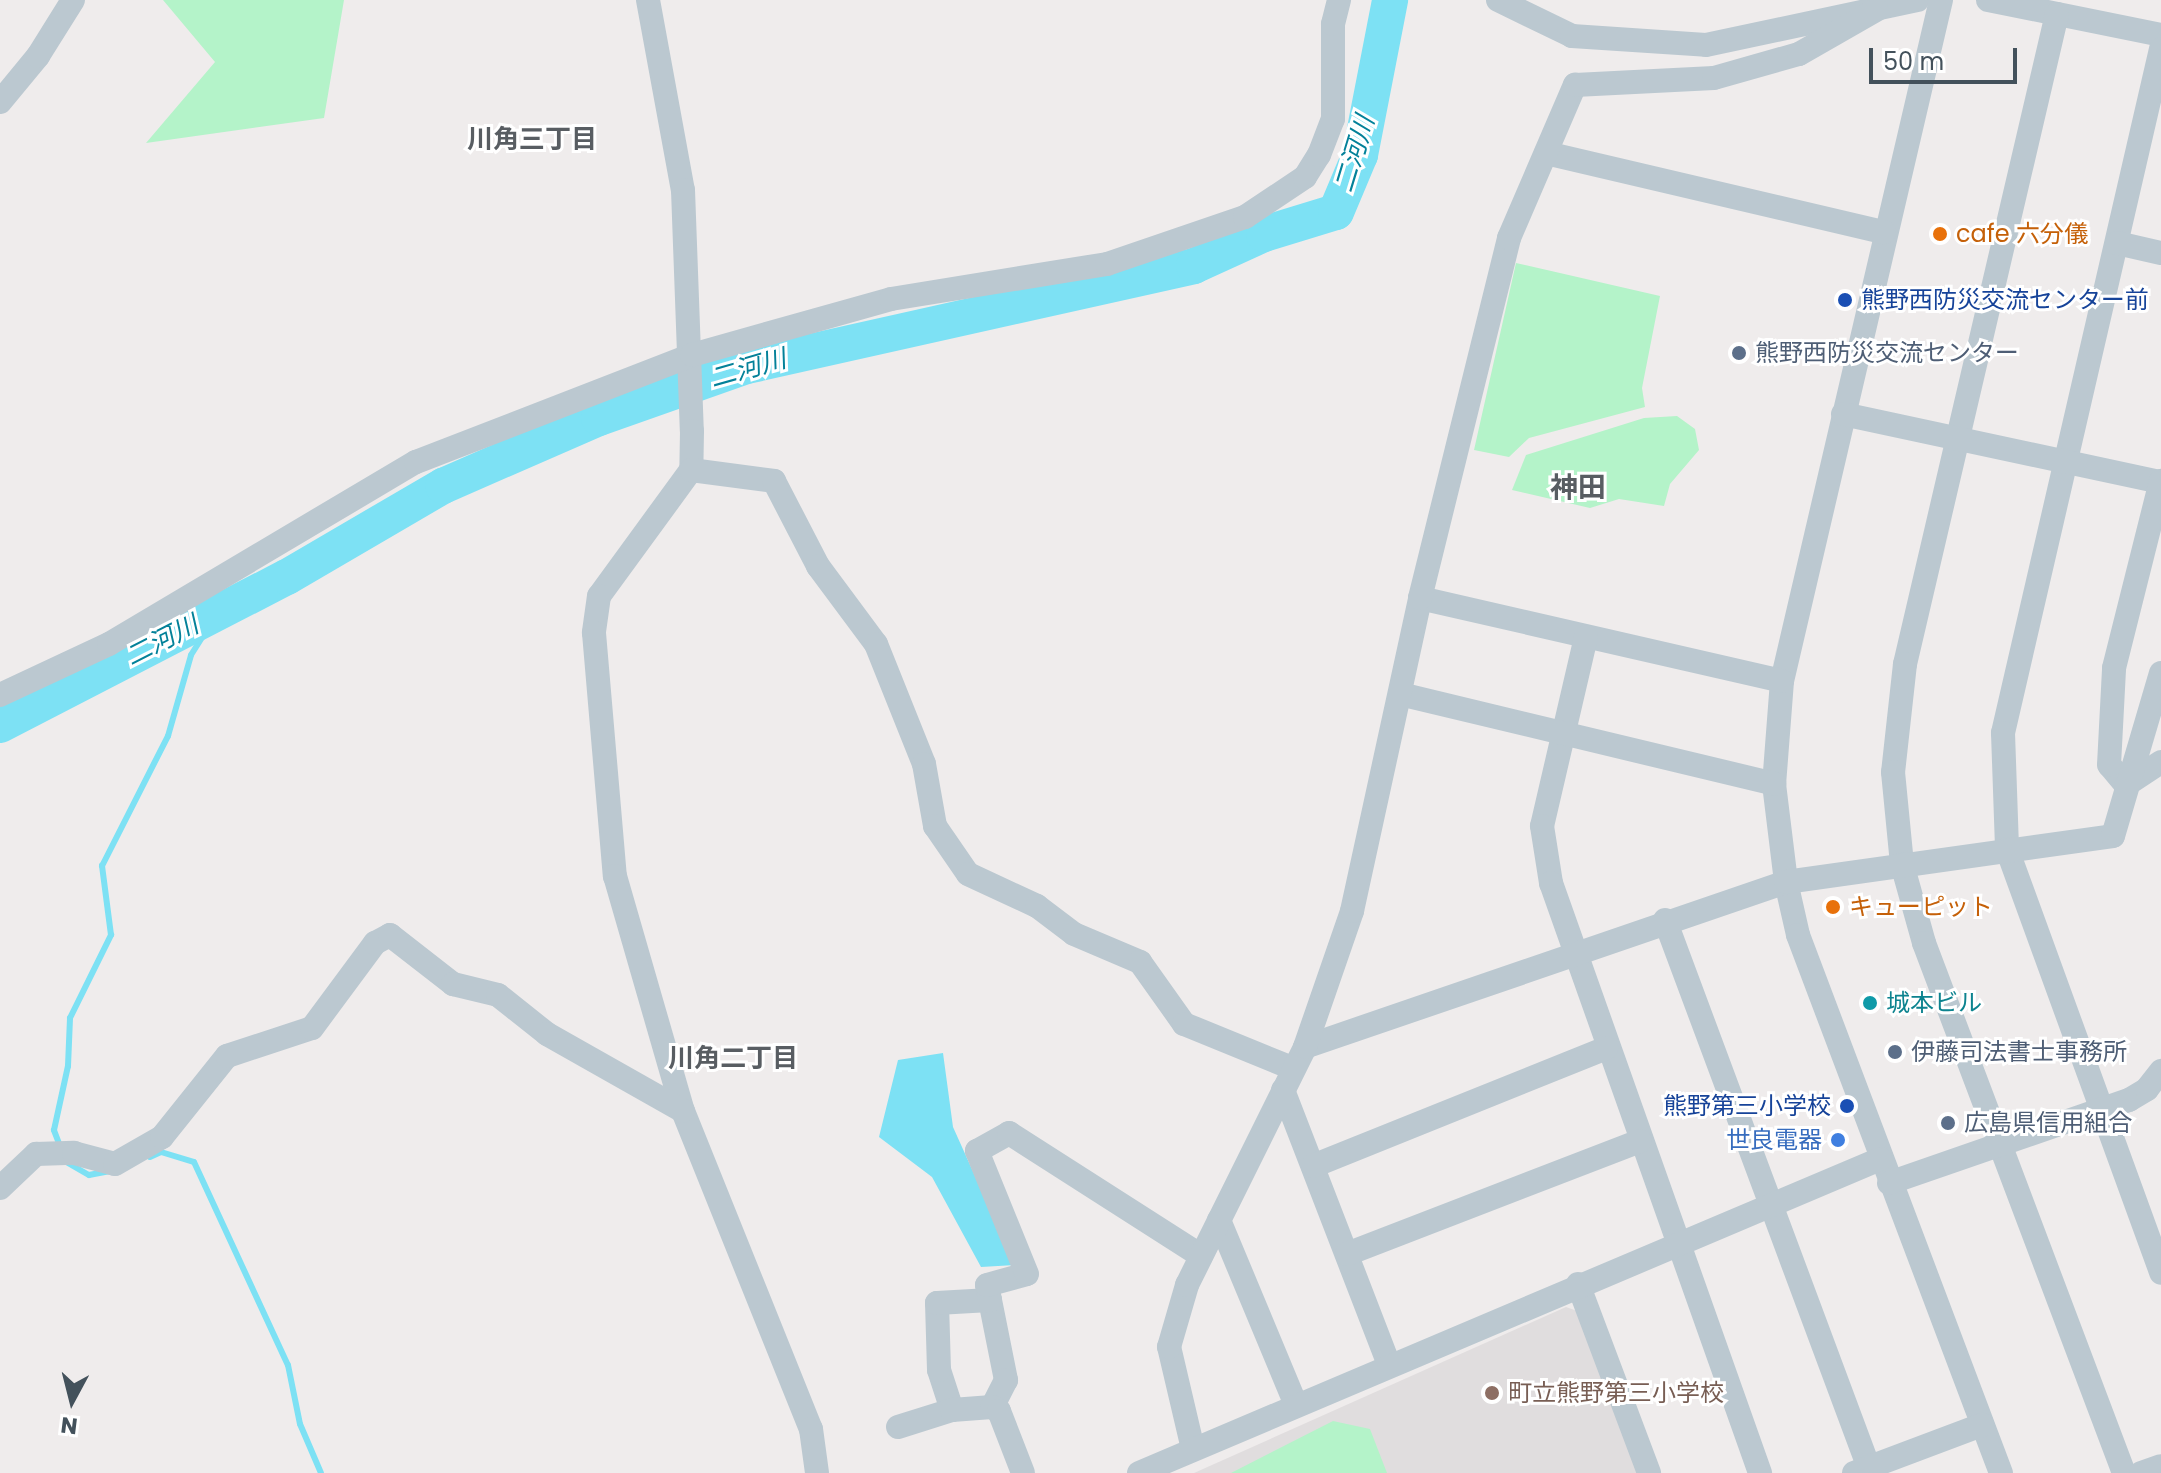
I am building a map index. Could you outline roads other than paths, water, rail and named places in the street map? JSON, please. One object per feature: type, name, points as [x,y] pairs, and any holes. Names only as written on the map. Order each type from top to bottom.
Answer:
[{"type":"street","points":[[0,102],[38,56],[73,0]]},
{"type":"street","points":[[648,0],[683,190],[691,361],[691,470],[599,596],[594,633],[615,876],[683,1111],[811,1429],[817,1473]]},
{"type":"street","points":[[0,695],[109,644],[416,462],[691,361],[891,299],[1107,264],[1245,217],[1305,177],[1319,155],[1333,119],[1333,24],[1339,0]]},
{"type":"street","points":[[1498,0],[1572,36],[1706,45],[1917,0]]},
{"type":"street","points":[[1941,0],[1884,232],[1782,681],[1774,784],[1786,882],[1798,935],[1889,1183],[2001,1473]]},
{"type":"street","points":[[1988,0],[2161,35]]},
{"type":"street","points":[[1193,1449],[1169,1347],[1201,1256],[1293,1068],[1352,911],[1420,598],[1509,238],[1575,85],[1714,78],[1799,54],[1876,10]]},
{"type":"street","points":[[2057,14],[1957,438],[1897,711],[1893,772],[1902,864],[1924,943],[2124,1473]]},
{"type":"street","points":[[2161,49],[2152,144],[2117,243],[2062,460],[2003,733],[2007,849],[2161,1273]]},
{"type":"street","points":[[1546,153],[1884,232]]},
{"type":"street","points":[[2117,243],[2161,253]]},
{"type":"street","points":[[1843,414],[2161,482],[2114,668],[2109,765],[2126,785]]},
{"type":"street","points":[[691,470],[774,481],[818,566],[876,644],[924,764],[935,826],[968,874],[1037,906],[1074,934],[1140,962],[1184,1024],[1293,1068],[1665,920],[1786,882],[2113,836],[2161,673]]},
{"type":"street","points":[[1420,598],[1782,681]]},
{"type":"street","points":[[1586,637],[1561,733],[1542,826],[1551,883],[1573,958],[1760,1473]]},
{"type":"street","points":[[1400,694],[1774,784]]},
{"type":"street","points":[[2126,785],[2161,762]]},
{"type":"street","points":[[1665,920],[1771,1204],[1862,1470],[1982,1425]]},
{"type":"street","points":[[0,1188],[36,1154],[74,1153],[115,1164],[162,1137],[227,1056],[312,1028],[375,943],[390,935],[453,984],[498,995],[547,1034],[683,1111]]},
{"type":"street","points":[[1313,1166],[1606,1048]]},
{"type":"street","points":[[1293,1068],[1313,1166],[1389,1365]]},
{"type":"street","points":[[1889,1183],[2099,1107],[2129,1100],[2147,1089],[2161,1071]]},
{"type":"street","points":[[992,1407],[1006,1380],[987,1285],[1027,1274],[977,1151],[1009,1133],[1201,1256]]},
{"type":"street","points":[[1347,1254],[1640,1141]]},
{"type":"street","points":[[1147,1471],[1578,1284],[1880,1159]]},
{"type":"street","points":[[1219,1220],[1296,1405]]},
{"type":"street","points":[[1578,1284],[1649,1473]]},
{"type":"street","points":[[952,1410],[939,1370],[937,1303],[990,1300]]},
{"type":"street","points":[[898,1427],[952,1410],[992,1407],[999,1411],[1023,1473]]},
{"type":"street","points":[[2141,1473],[2161,1466]]},
{"type":"water","points":[[943,1053],[953,1127],[1015,1265],[981,1267],[932,1177],[879,1137],[898,1060]]},
{"type":"waterway","name":"二河川","points":[[0,725],[287,577],[443,486],[599,418],[747,366],[1194,266],[1264,234],[1336,212],[1360,155],[1390,0]]},
{"type":"waterway","points":[[60,1146],[54,1130],[68,1066],[70,1018],[111,935],[102,866],[168,736],[191,655],[218,612]]},
{"type":"waterway","points":[[150,1157],[161,1152],[194,1162],[288,1365],[300,1424],[321,1473]]},
{"type":"waterway","points":[[68,1163],[89,1175],[109,1171]]},
{"type":"place","name":"cafe 六分儀","points":[[1940,234]]},
{"type":"place","name":"熊野西防災交流センター前","points":[[1845,300]]},
{"type":"place","name":"熊野西防災交流センター","points":[[1739,353]]},
{"type":"place","name":"キューピット","points":[[1833,907]]},
{"type":"place","name":"城本ビル","points":[[1870,1003]]},
{"type":"place","name":"伊藤司法書士事務所","points":[[1895,1052]]},
{"type":"place","name":"熊野第三小学校","points":[[1847,1106]]},
{"type":"place","name":"広島県信用組合","points":[[1948,1123]]},
{"type":"place","name":"世良電器","points":[[1838,1140]]},
{"type":"place","name":"町立熊野第三小学校","points":[[1492,1393]]},
{"type":"district","name":"川角三丁目","points":[[532,140]]},
{"type":"district","name":"神田","points":[[1578,488]]},
{"type":"district","name":"川角二丁目","points":[[733,1059]]}]
